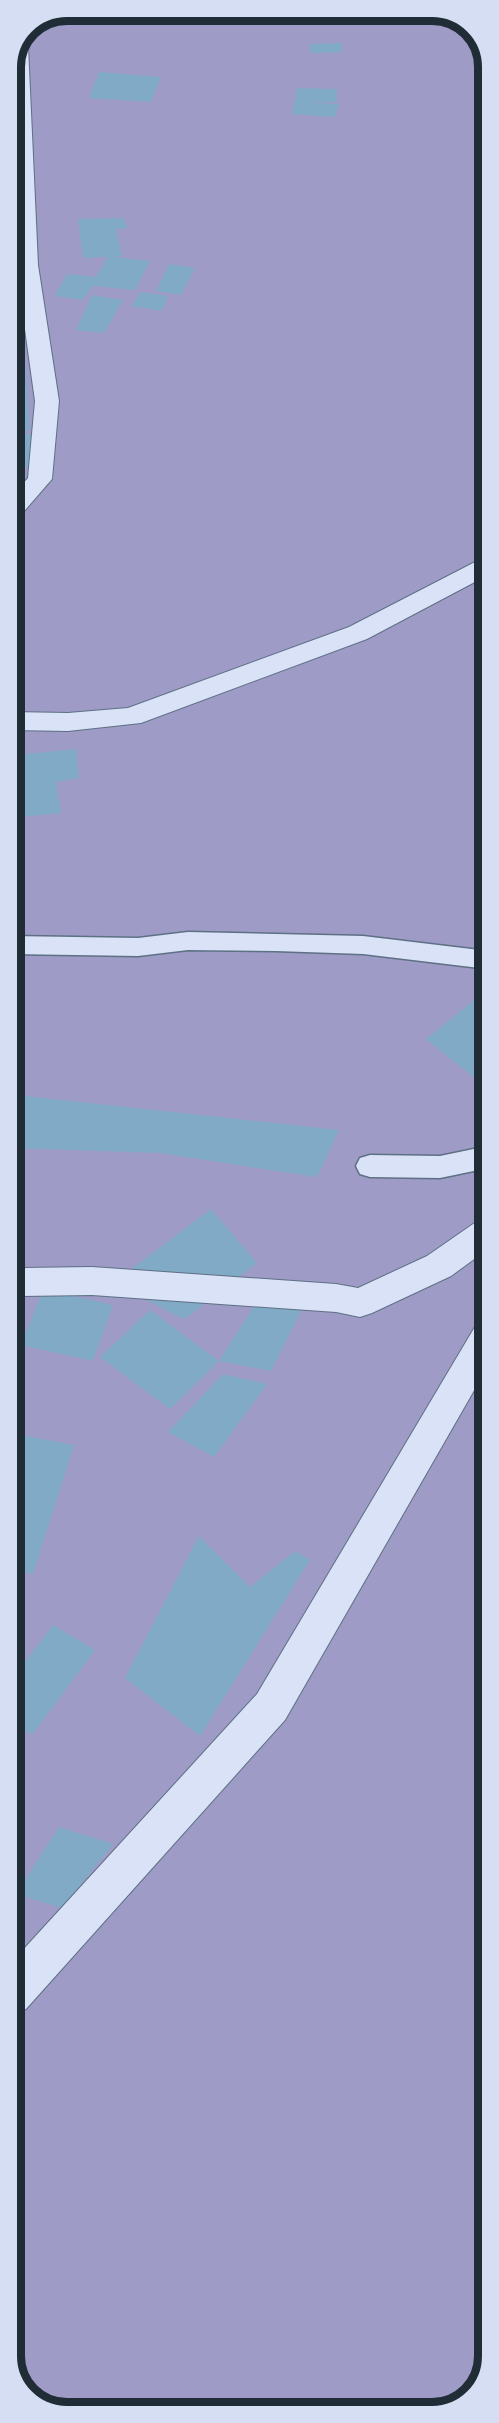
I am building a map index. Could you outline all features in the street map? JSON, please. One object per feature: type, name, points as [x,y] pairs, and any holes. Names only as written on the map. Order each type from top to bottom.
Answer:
[{"type":"street","points":[[21,101],[27,265],[46,401],[40,479],[21,501]]},
{"type":"street","points":[[21,721],[68,722],[131,717],[358,633],[478,570]]},
{"type":"street","points":[[21,1285],[92,1281],[336,1298],[360,1303],[439,1266],[478,1238]]},
{"type":"street","points":[[21,1983],[271,1707],[478,1352]]},
{"type":"lane","points":[[21,945],[138,947],[188,941],[287,942],[363,945],[478,959]]},
{"type":"lane","points":[[370,1166],[440,1167],[478,1159]]},
{"type":"shaded area","points":[[435,21],[450,24],[462,32],[473,46],[478,61],[478,2356],[475,2374],[467,2386],[455,2396],[438,2402],[64,2402],[49,2399],[34,2389],[26,2377],[21,2362],[21,67],[24,49],[34,34],[49,24],[58,22]]},
{"type":"building","points":[[341,43],[343,52],[311,53],[309,44]]},
{"type":"building","points":[[99,72],[161,77],[151,102],[89,98]]},
{"type":"building","points":[[297,88],[337,89],[337,102],[308,102],[339,104],[335,117],[292,114]]},
{"type":"building","points":[[123,218],[128,228],[116,229],[122,256],[83,258],[78,219]]},
{"type":"building","points":[[108,256],[150,261],[135,290],[93,286],[83,300],[55,296],[67,274],[96,277]]},
{"type":"building","points":[[169,264],[195,268],[181,295],[156,291]]},
{"type":"building","points":[[141,292],[168,296],[162,311],[131,306]]},
{"type":"building","points":[[92,295],[123,300],[104,333],[76,330]]},
{"type":"building","points":[[21,368],[26,368],[30,430],[21,431]]},
{"type":"building","points":[[21,434],[31,434],[31,467],[21,467]]},
{"type":"building","points":[[21,743],[24,743],[26,754],[76,749],[79,778],[56,782],[61,813],[21,817]]},
{"type":"building","points":[[478,997],[478,1081],[426,1039]]},
{"type":"building","points":[[21,1096],[339,1130],[317,1177],[159,1153],[21,1148]]},
{"type":"building","points":[[211,1209],[257,1263],[185,1319],[114,1282]]},
{"type":"building","points":[[266,1287],[310,1293],[271,1371],[219,1361]]},
{"type":"building","points":[[43,1289],[113,1305],[93,1361],[21,1345]]},
{"type":"building","points":[[150,1310],[219,1361],[170,1409],[100,1357]]},
{"type":"building","points":[[223,1374],[267,1384],[214,1457],[168,1432]]},
{"type":"building","points":[[21,1435],[74,1445],[33,1574],[21,1572]]},
{"type":"building","points":[[199,1536],[250,1587],[295,1551],[310,1560],[200,1736],[125,1678]]},
{"type":"building","points":[[53,1625],[95,1650],[32,1735],[21,1728],[21,1667]]},
{"type":"building","points":[[59,1827],[113,1844],[62,1908],[21,1896],[21,1886]]}]
